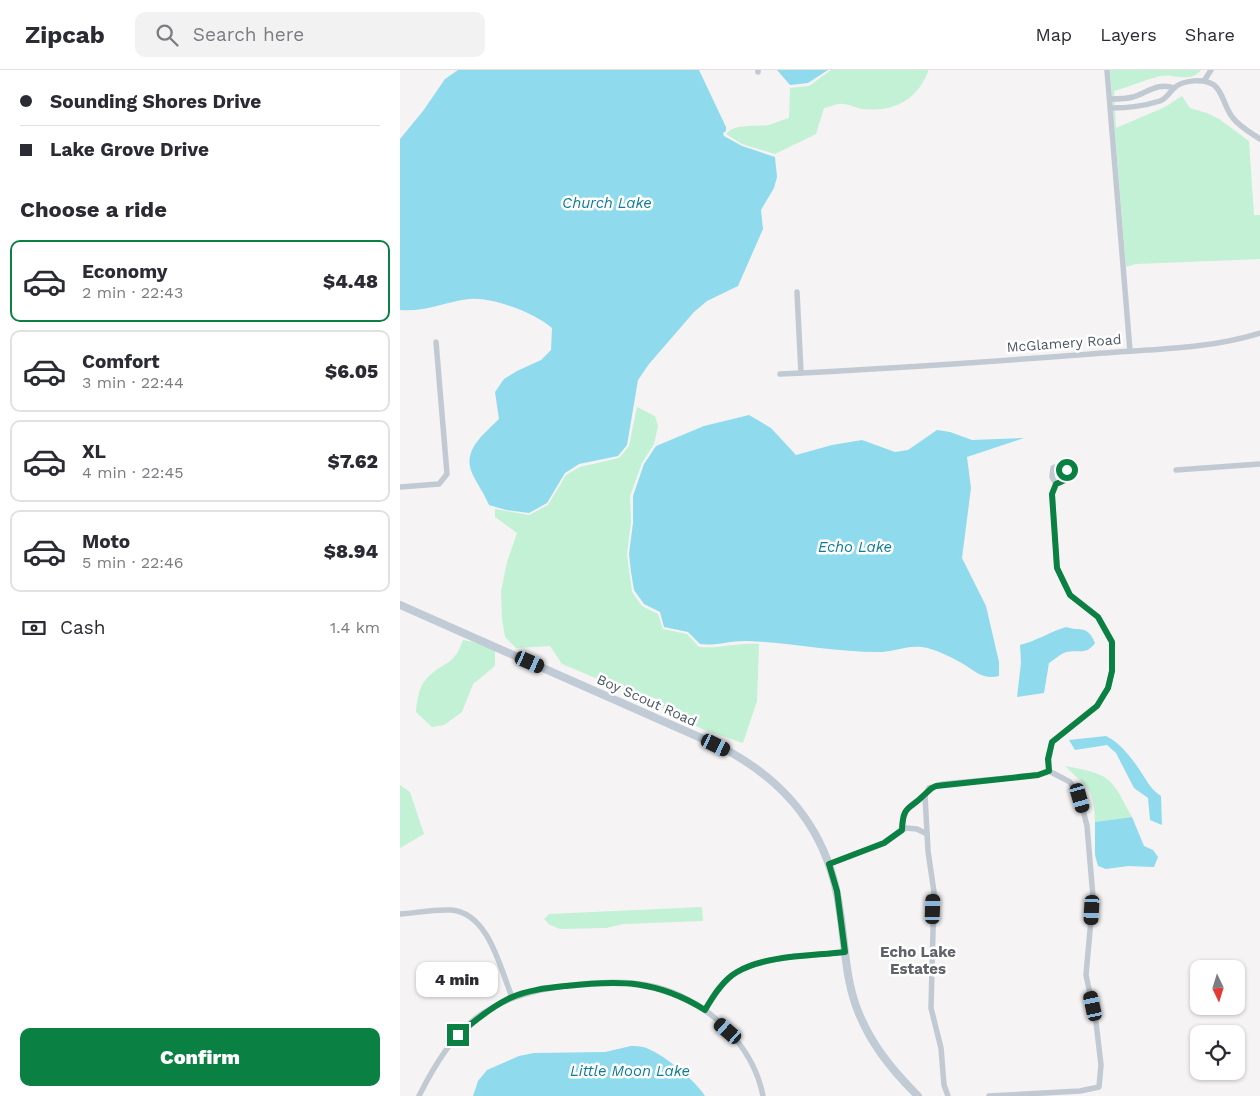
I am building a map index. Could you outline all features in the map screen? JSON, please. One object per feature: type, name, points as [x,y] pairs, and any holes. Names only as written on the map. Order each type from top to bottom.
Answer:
[{"type":"street","name":"McGlamery Road","points":[[780,374],[1130,351],[1108,70]]},
{"type":"street","points":[[1204,80],[1212,70]]},
{"type":"street","points":[[1110,108],[1153,103],[1163,100],[1174,88],[1196,80],[1204,80],[1215,86],[1222,95],[1232,118],[1260,139]]},
{"type":"street","points":[[1110,99],[1131,98],[1157,86],[1168,85],[1174,88]]},
{"type":"street","points":[[797,292],[801,373]]},
{"type":"street","points":[[1130,351],[1196,346],[1260,333]]},
{"type":"street","points":[[400,487],[439,484],[447,474],[436,342]]},
{"type":"street","points":[[1176,470],[1260,464]]},
{"type":"street","points":[[1049,771],[1048,759],[1052,742],[1097,706],[1108,688],[1112,671],[1112,642],[1098,617],[1070,595],[1057,568],[1052,494],[1056,484]]},
{"type":"street","name":"Boy Scout Road","points":[[400,605],[686,731],[747,762],[773,781],[794,802],[814,832],[829,864],[837,891],[853,996],[868,1032],[888,1064],[918,1096]]},
{"type":"street","points":[[902,830],[902,815],[911,804],[925,795],[930,788],[943,784],[1038,775],[1049,771],[1070,782],[1080,798],[1087,826],[1093,897],[1086,976],[1096,1022],[1101,1064],[1099,1088],[989,1096]]},
{"type":"street","points":[[925,795],[927,834],[934,892],[931,1008],[941,1048],[944,1085],[948,1096]]},
{"type":"street","points":[[829,864],[884,843],[902,830],[913,828],[927,834]]},
{"type":"street","points":[[400,914],[452,910],[471,917],[485,930],[512,997]]},
{"type":"street","points":[[705,1010],[713,996],[737,972],[772,960],[845,952]]},
{"type":"street","points":[[419,1096],[429,1074],[458,1035],[482,1014],[512,997],[550,988],[603,982],[656,987],[684,997],[705,1010],[728,1031],[749,1058],[763,1096]]},
{"type":"green space","points":[[831,70],[928,70],[928,72],[923,82],[910,97],[894,106],[884,109],[862,109],[841,104],[824,108],[816,134],[775,154],[742,144],[726,134],[734,128],[769,125],[789,118],[790,88],[809,86]]},
{"type":"green space","points":[[1110,70],[1201,70],[1197,74],[1187,77],[1160,76],[1114,91],[1116,128],[1165,107],[1182,96],[1190,108],[1219,119],[1249,141],[1254,215],[1260,215],[1260,259],[1136,264],[1126,267]]},
{"type":"green space","points":[[637,407],[655,416],[658,426],[654,444],[642,463],[630,496],[631,522],[627,554],[632,592],[642,606],[658,614],[663,629],[687,634],[699,647],[759,644],[757,701],[743,743],[702,729],[646,699],[562,664],[550,646],[516,648],[505,637],[501,591],[507,562],[517,533],[495,517],[495,509],[529,515],[548,505],[566,475],[580,467],[619,458],[629,446]]},
{"type":"green space","points":[[463,640],[483,644],[495,649],[495,666],[473,684],[462,712],[444,725],[432,727],[416,712],[421,688],[429,676],[453,659]]},
{"type":"green space","points":[[1065,766],[1092,772],[1108,780],[1114,785],[1132,817],[1095,822],[1091,795]]},
{"type":"green space","points":[[400,785],[410,792],[424,834],[400,848]]},
{"type":"green space","points":[[702,907],[703,921],[623,924],[606,928],[560,929],[550,925],[544,919],[549,914]]},
{"type":"water","name":"Church Lake","points":[[458,70],[699,70],[726,127],[726,131],[723,133],[724,136],[742,146],[775,157],[777,177],[774,188],[761,210],[763,229],[738,286],[707,301],[694,312],[649,364],[638,380],[627,445],[618,456],[579,464],[565,473],[547,503],[529,513],[506,510],[489,505],[472,473],[470,457],[476,443],[499,419],[495,392],[504,379],[541,360],[551,350],[552,328],[524,311],[489,300],[460,300],[418,310],[400,310],[400,139],[423,111],[445,79]]},
{"type":"water","points":[[777,70],[828,70],[808,83],[790,85]]},
{"type":"water","name":"Echo Lake","points":[[749,415],[771,428],[796,455],[832,445],[862,440],[895,452],[908,450],[937,430],[950,432],[972,440],[1024,438],[967,457],[971,488],[962,558],[986,606],[999,662],[999,676],[989,677],[980,675],[944,654],[922,647],[878,652],[845,651],[749,641],[700,644],[688,632],[664,627],[660,612],[644,604],[634,590],[631,572],[629,554],[633,523],[633,496],[644,464],[656,446],[704,426]]},
{"type":"water","points":[[1066,627],[1086,631],[1095,643],[1085,651],[1064,653],[1049,663],[1044,693],[1017,697],[1021,663],[1020,645]]},
{"type":"water","points":[[1106,736],[1124,750],[1151,787],[1161,796],[1162,825],[1150,820],[1148,798],[1134,788],[1116,753],[1107,745],[1075,750],[1069,740]]},
{"type":"water","points":[[1132,817],[1144,846],[1153,850],[1158,857],[1154,867],[1128,866],[1106,869],[1098,866],[1095,855],[1095,822]]},
{"type":"water","name":"Little Moon Lake","points":[[631,1046],[650,1050],[668,1060],[694,1083],[705,1096],[473,1096],[478,1081],[487,1070],[519,1056],[534,1053],[605,1052]]},
{"type":"district","name":"Echo Lake Estates","points":[[918,960]]},
{"type":"route","points":[[458,1035],[482,1014],[512,997],[541,989],[603,982],[636,984],[656,987],[684,997],[705,1010],[713,996],[737,972],[772,960],[845,952],[837,891],[829,864],[889,840],[902,830],[902,815],[911,804],[925,795],[930,788],[943,784],[1038,775],[1049,771],[1048,759],[1052,742],[1097,706],[1108,688],[1112,671],[1112,642],[1098,617],[1070,595],[1057,568],[1052,494],[1056,484],[1065,480],[1067,470]]}]
